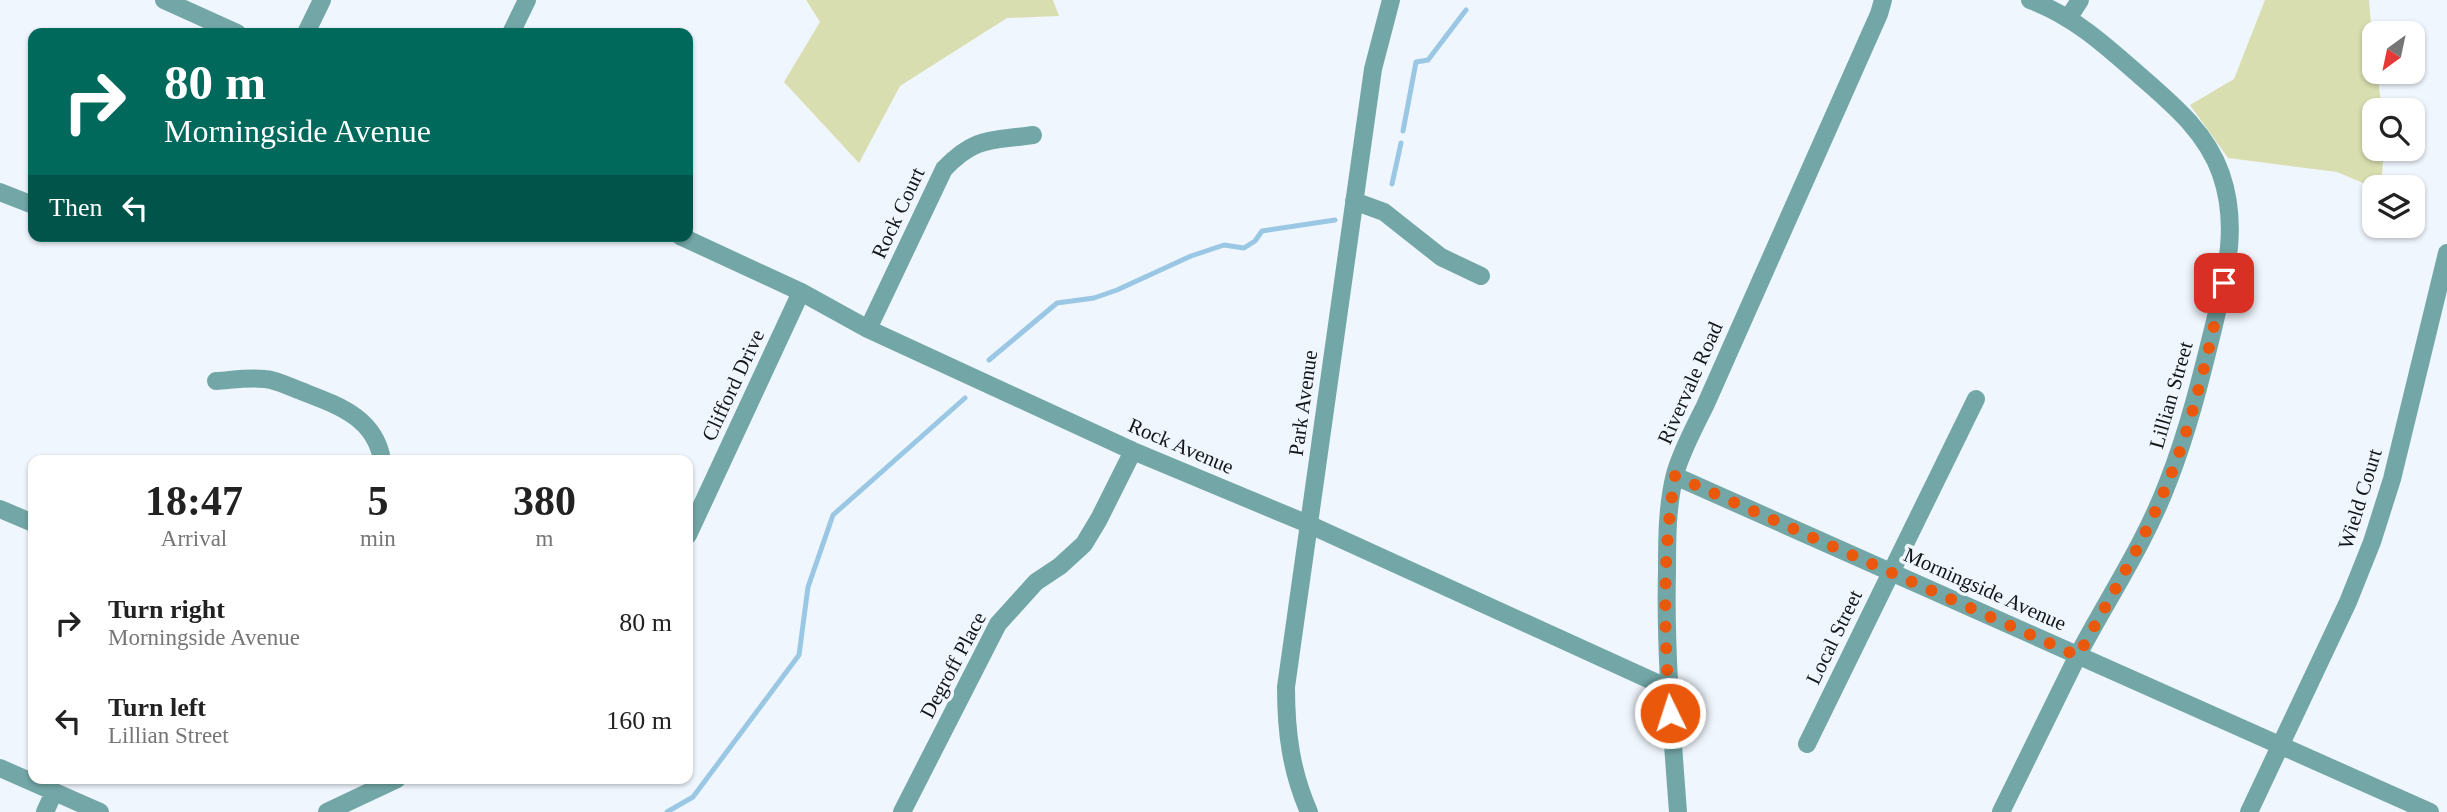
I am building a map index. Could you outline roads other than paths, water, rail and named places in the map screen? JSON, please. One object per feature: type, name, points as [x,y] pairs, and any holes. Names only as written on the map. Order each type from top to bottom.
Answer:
[{"type":"street","points":[[164,0],[226,28]]},
{"type":"street","points":[[308,28],[322,0]]},
{"type":"street","points":[[513,28],[527,0]]},
{"type":"street","name":"Park Avenue","points":[[1309,812],[1293,766],[1286,723],[1286,687],[1373,69],[1391,0]]},
{"type":"street","name":"Rivervale Road","points":[[1678,812],[1668,688],[1666,610],[1668,517],[1675,476],[1684,447],[1706,406],[1879,15],[1883,0]]},
{"type":"street","name":"Lillian Street","points":[[2001,812],[2168,483],[2199,388],[2230,257],[2232,231],[2229,201],[2221,173],[2208,146],[2193,124],[2090,32],[2069,18],[2030,0]]},
{"type":"street","points":[[2069,18],[2080,0]]},
{"type":"street","name":"Rock Court","points":[[869,329],[944,169],[959,153],[976,143],[1033,135]]},
{"type":"street","points":[[0,192],[28,203]]},
{"type":"street","points":[[1354,201],[1384,212],[1441,257],[1481,276]]},
{"type":"street","name":"Rock Avenue","points":[[693,242],[801,292],[869,329],[1133,451],[1308,524],[1668,688]]},
{"type":"street","name":"Wield Court","points":[[2249,812],[2348,602],[2372,542],[2392,479],[2447,253]]},
{"type":"street","name":"Clifford Drive","points":[[693,524],[801,292]]},
{"type":"street","points":[[216,381],[267,379],[340,406],[368,426],[380,455]]},
{"type":"street","name":"Local Street","points":[[1807,744],[1976,399]]},
{"type":"street","name":"Degroff Place","points":[[902,812],[998,624],[1036,582],[1060,566],[1084,544],[1133,451]]},
{"type":"street","name":"Morningside Avenue","points":[[1675,476],[2430,812]]},
{"type":"street","points":[[0,509],[28,521]]},
{"type":"street","points":[[0,768],[28,780]]},
{"type":"street","points":[[36,784],[100,812]]},
{"type":"street","points":[[327,812],[386,784]]},
{"type":"street","points":[[45,812],[54,792]]},
{"type":"waterway","points":[[1403,131],[1416,62],[1428,60],[1466,10]]},
{"type":"waterway","points":[[1392,184],[1401,143]]},
{"type":"waterway","points":[[989,360],[1057,303],[1094,298],[1191,256],[1224,245],[1244,248],[1255,241],[1262,231],[1335,220]]},
{"type":"waterway","points":[[667,812],[693,797],[799,655],[808,587],[833,515],[965,398]]}]
